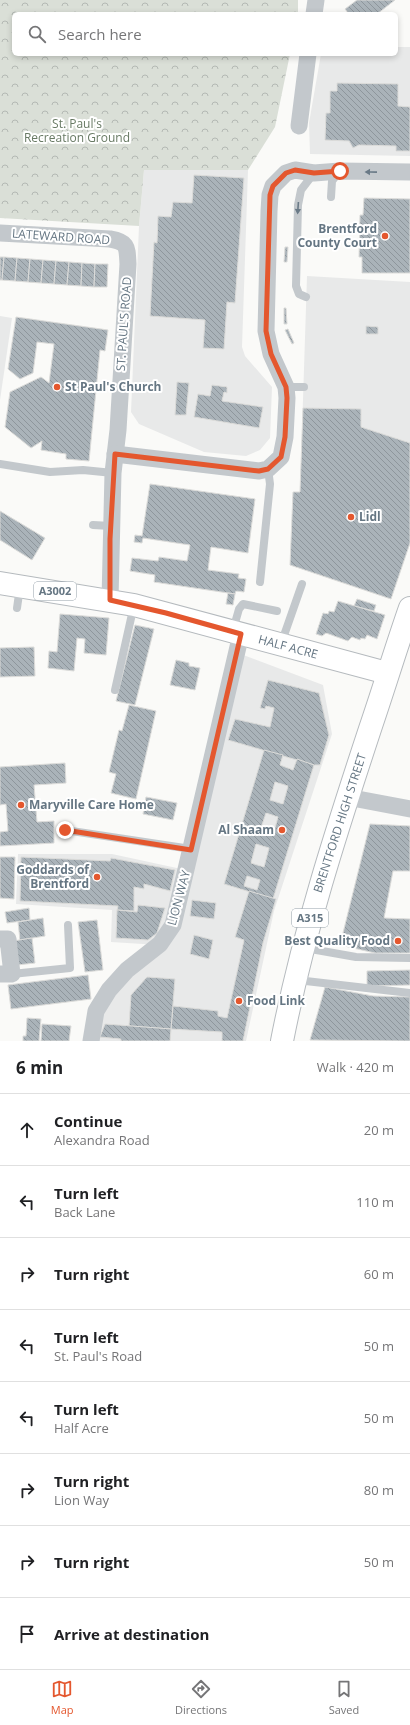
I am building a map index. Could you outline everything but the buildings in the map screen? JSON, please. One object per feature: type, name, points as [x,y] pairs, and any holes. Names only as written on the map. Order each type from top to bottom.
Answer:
[{"type":"main road","name":"HALF ACRE","points":[[10,584],[134,605],[387,673]]},
{"type":"main road","name":"BRENTFORD HIGH STREET","points":[[282,1041],[294,979],[302,948],[347,797],[387,673],[410,608]]},
{"type":"street","points":[[314,12],[316,0]]},
{"type":"street","points":[[299,126],[308,56]]},
{"type":"street","points":[[115,454],[259,471],[272,465],[283,451],[285,437],[286,387],[271,354],[266,331],[269,211],[270,195],[273,186],[286,173],[295,170],[314,173],[340,171],[410,172]]},
{"type":"street","name":"LATEWARD ROAD","points":[[0,233],[120,241],[125,244],[128,264]]},
{"type":"street","name":"ST. PAUL'S ROAD","points":[[110,600],[113,472],[118,430],[128,264]]},
{"type":"street","name":"LION WAY","points":[[91,1041],[96,1011],[109,990],[127,970],[160,944],[174,925],[237,633]]},
{"type":"street","points":[[347,797],[410,809]]},
{"type":"street","points":[[0,939],[8,939],[6,974]]},
{"type":"lane","points":[[331,197],[332,181],[340,171]]},
{"type":"lane","points":[[306,297],[299,294],[296,286],[298,205],[301,190],[314,173]]},
{"type":"lane","points":[[286,387],[304,387]]},
{"type":"lane","points":[[0,464],[50,472],[83,470],[113,472]]},
{"type":"lane","points":[[260,582],[272,465]]},
{"type":"lane","points":[[92,525],[111,526]]},
{"type":"lane","points":[[10,584],[16,608]]},
{"type":"lane","points":[[281,645],[302,584]]},
{"type":"lane","points":[[237,633],[239,609],[243,604],[277,611]]},
{"type":"lane","points":[[115,690],[134,605]]},
{"type":"lane","points":[[65,830],[191,850]]},
{"type":"lane","points":[[6,974],[70,968],[68,925]]},
{"type":"lane","points":[[302,948],[356,957],[410,958]]},
{"type":"lane","points":[[294,979],[410,993]]},
{"type":"shaded area","points":[[398,47],[410,47],[410,156],[310,154],[309,123],[321,56],[398,56]]},
{"type":"shaded area","points":[[144,170],[248,170],[242,347],[245,356],[272,387],[270,438],[260,450],[246,456],[204,452],[139,424],[131,412],[139,226]]},
{"type":"shaded area","points":[[307,276],[410,282],[410,543],[391,599],[291,565],[293,492],[300,492]]},
{"type":"shaded area","points":[[0,316],[12,318],[0,400]]},
{"type":"shaded area","points":[[238,653],[323,685],[332,734],[274,911],[246,1041],[91,1041],[96,1011],[159,945],[111,942],[112,910],[16,904],[18,854],[112,854],[186,870]]},
{"type":"green space","name":"St. Paul's Recreation Ground","points":[[0,0],[298,0],[298,12],[12,12],[12,56],[290,56],[275,127],[248,170],[144,170],[139,226],[0,218]]},
{"type":"place","name":"Brentford County Court","points":[[385,236]]},
{"type":"place","name":"St Paul's Church","points":[[57,387]]},
{"type":"place","name":"Lidl","points":[[351,517]]},
{"type":"place","name":"Maryville Care Home","points":[[21,805]]},
{"type":"place","name":"Al Shaam","points":[[282,830]]},
{"type":"place","name":"Goddards of Brentford","points":[[97,877]]},
{"type":"place","name":"Best Quality Food","points":[[398,941]]},
{"type":"place","name":"Food Link","points":[[239,1001]]},
{"type":"route","points":[[65,830],[191,850],[238,653],[241,634],[166,613],[110,600],[110,539],[115,454],[259,471],[268,469],[281,457],[285,437],[287,398],[286,387],[271,354],[266,331],[270,195],[273,186],[279,178],[286,173],[295,170],[314,173],[340,171]]}]
